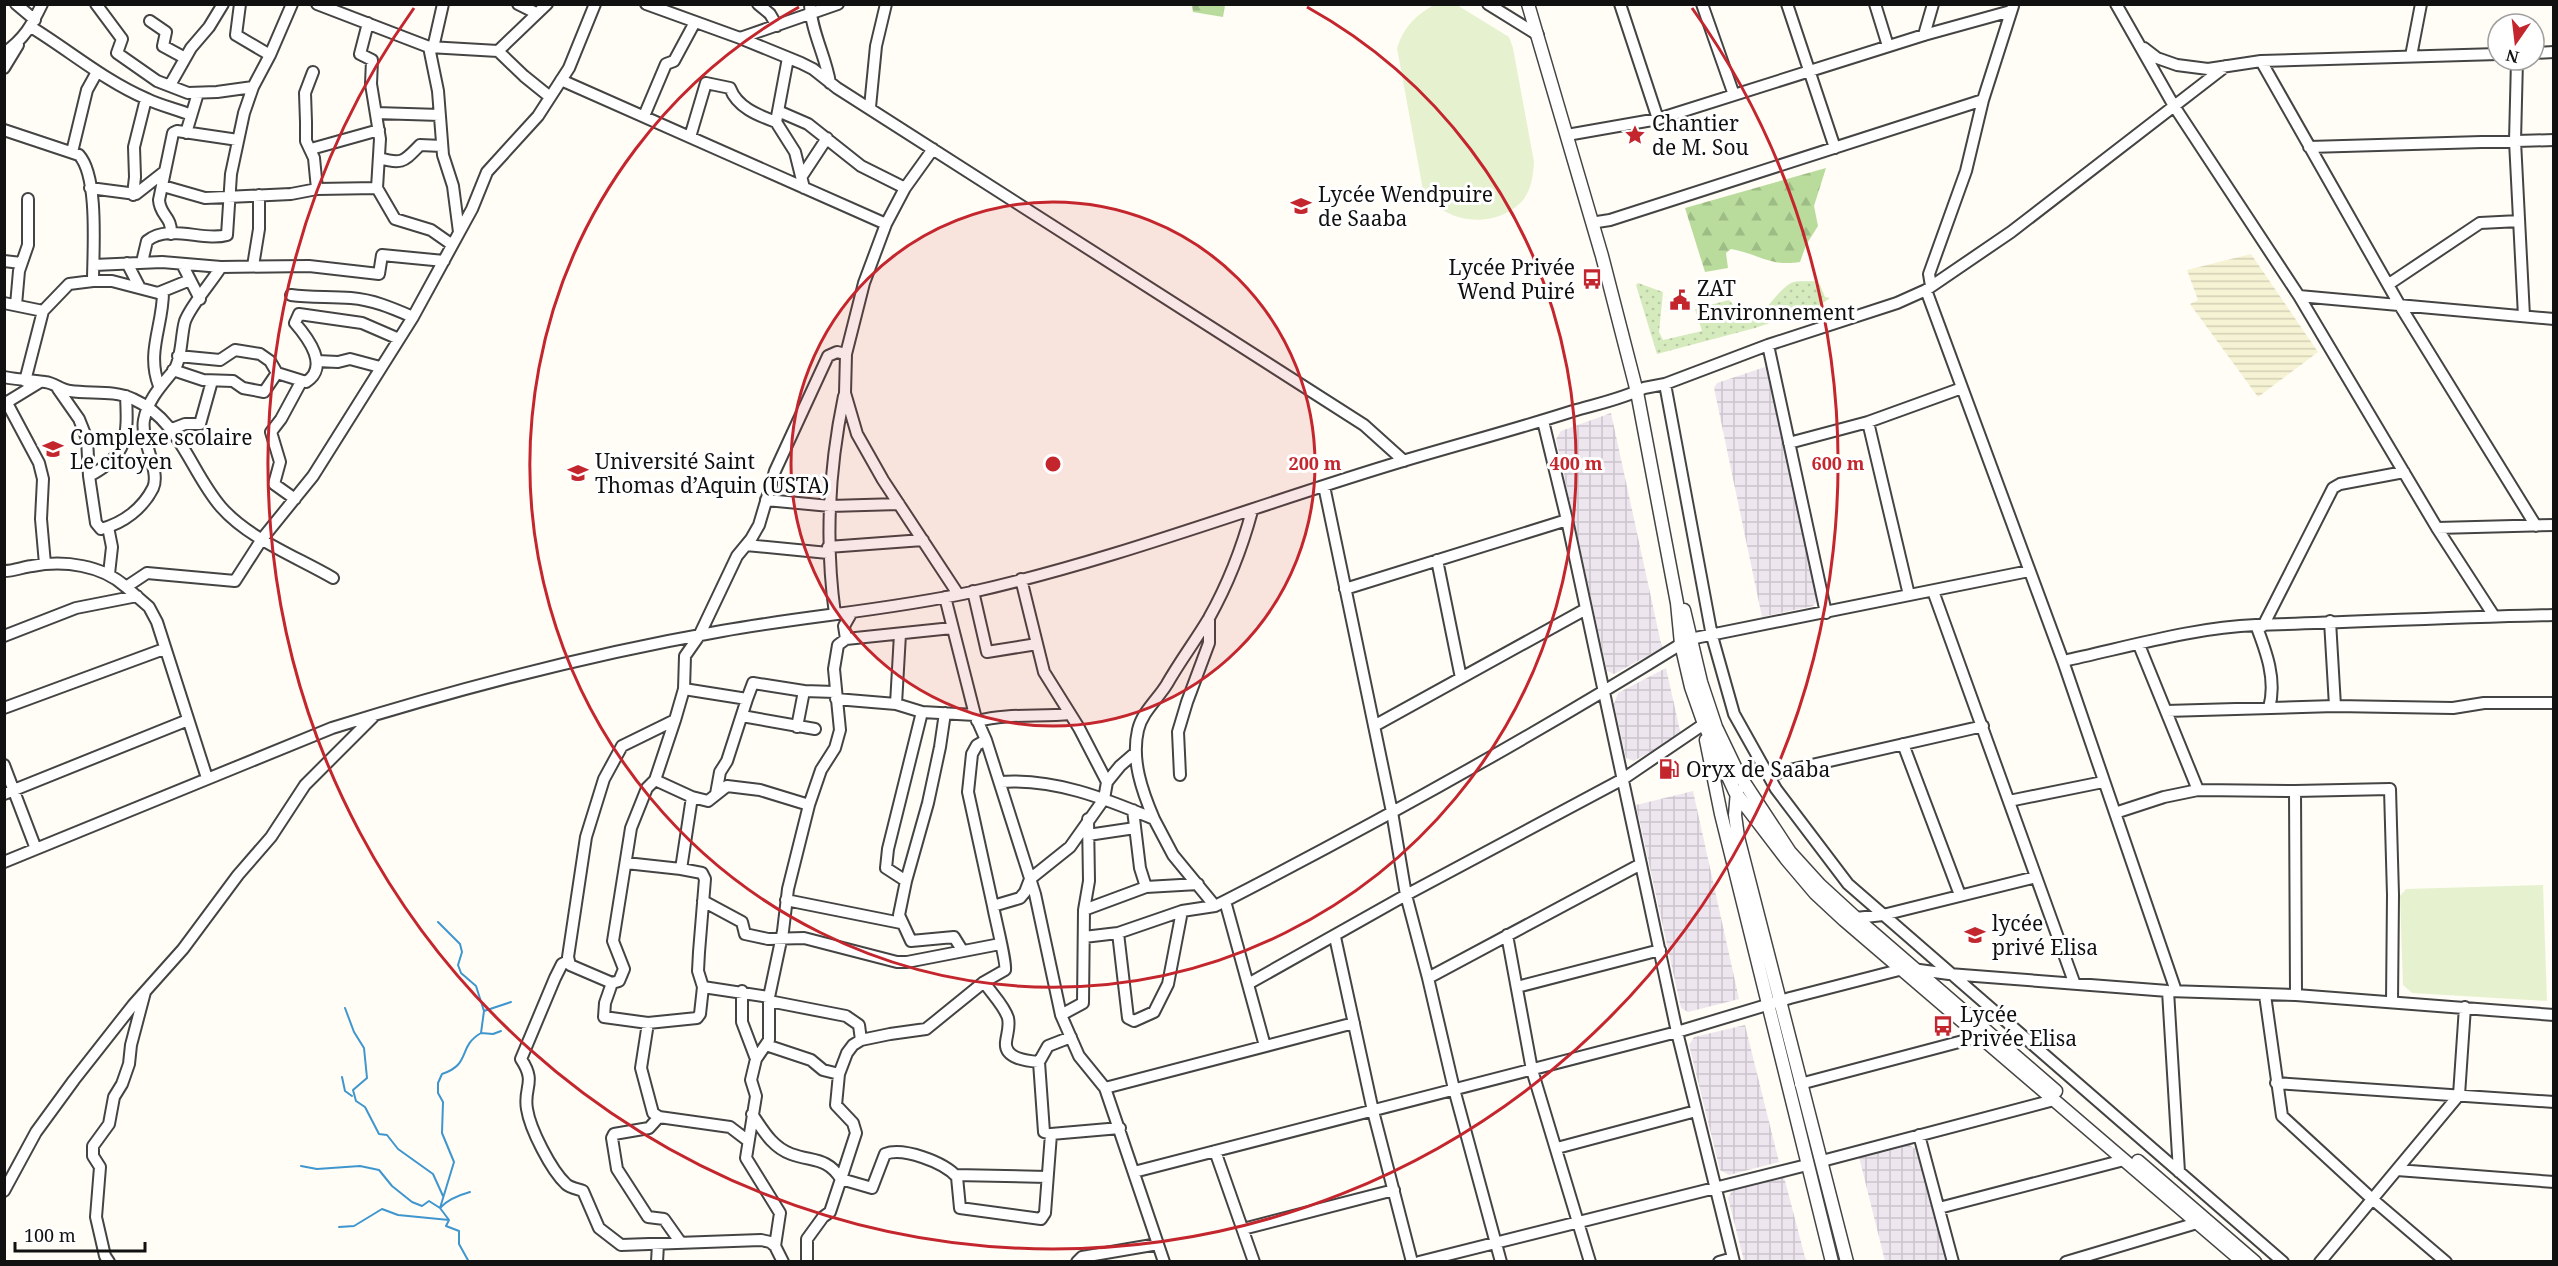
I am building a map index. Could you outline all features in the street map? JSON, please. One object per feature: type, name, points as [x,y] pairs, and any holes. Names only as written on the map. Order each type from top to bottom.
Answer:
[{"type":"street","points":[[16,4],[33,24],[97,72],[146,99],[191,115]]},
{"type":"street","points":[[5,66],[33,24],[42,4]]},
{"type":"street","points":[[96,4],[122,39],[117,54],[147,76],[188,93],[253,87]]},
{"type":"street","points":[[170,85],[196,40],[214,20],[223,4]]},
{"type":"street","points":[[240,4],[236,35],[270,55]]},
{"type":"street","points":[[142,262],[148,240],[171,234],[226,236],[231,174],[253,87],[292,4]]},
{"type":"street","points":[[317,4],[431,48],[498,51],[550,97]]},
{"type":"street","points":[[443,4],[431,48],[442,146],[453,186],[459,232]]},
{"type":"street","points":[[518,4],[536,13]]},
{"type":"street","points":[[498,51],[547,4]]},
{"type":"street","points":[[126,586],[147,573],[235,581],[262,539],[313,476],[399,339],[472,209],[487,172],[538,116],[561,80],[577,53],[595,4]]},
{"type":"street","points":[[646,4],[660,7],[740,38],[813,69],[830,83],[1364,425],[1404,461]]},
{"type":"street","points":[[758,4],[770,14],[777,26]]},
{"type":"street","points":[[740,38],[777,26],[810,10],[838,4]]},
{"type":"street","points":[[870,107],[876,46],[886,4]]},
{"type":"street","points":[[1488,4],[1538,35]]},
{"type":"street","points":[[1528,4],[1641,390]]},
{"type":"street","points":[[1620,4],[1658,119]]},
{"type":"street","points":[[1702,4],[1734,95]]},
{"type":"street","points":[[1786,4],[1835,148]]},
{"type":"street","points":[[1875,4],[1888,46]]},
{"type":"street","points":[[1923,34],[1933,4]]},
{"type":"street","points":[[2116,4],[2174,106],[2299,296],[2438,528],[2494,616]]},
{"type":"street","points":[[2411,56],[2421,4]]},
{"type":"street","points":[[1567,135],[1658,119],[1923,34],[2012,8]]},
{"type":"street","points":[[2012,8],[1983,100],[1966,171],[1929,274],[1929,288],[1962,388],[2063,661],[2172,991],[2179,1172]]},
{"type":"street","points":[[810,10],[827,64],[830,83]]},
{"type":"street","points":[[150,21],[166,32],[163,46],[185,58]]},
{"type":"street","points":[[644,116],[666,63],[675,61],[694,21]]},
{"type":"street","points":[[368,23],[360,54],[372,60],[371,75],[379,130],[377,188],[395,219],[426,228],[451,244]]},
{"type":"street","points":[[4,53],[20,42]]},
{"type":"street","points":[[2140,45],[2157,58],[2191,69],[2208,69],[2261,61],[2486,54]]},
{"type":"street","points":[[788,58],[777,117],[795,152],[804,188]]},
{"type":"street","points":[[2261,61],[2399,304],[2536,526]]},
{"type":"street","points":[[4,862],[332,728],[377,714],[550,668],[699,636],[945,597],[1021,579],[1252,511],[1404,461],[1665,384],[1768,345],[1897,303],[1929,288],[2011,232],[2226,66]]},
{"type":"street","points":[[72,152],[87,90],[97,72]]},
{"type":"street","points":[[313,72],[307,84],[305,98],[306,141],[311,149],[317,189]]},
{"type":"street","points":[[2517,72],[2515,141],[2524,316]]},
{"type":"street","points":[[561,80],[886,224]]},
{"type":"street","points":[[690,137],[706,83],[730,88],[733,97],[740,105],[808,124],[861,166],[905,188]]},
{"type":"street","points":[[186,133],[198,93]]},
{"type":"street","points":[[133,195],[134,147],[146,99]]},
{"type":"street","points":[[1597,222],[1610,220],[1983,100]]},
{"type":"street","points":[[376,113],[440,115]]},
{"type":"street","points":[[4,130],[72,152],[83,159],[90,188],[95,244],[93,281]]},
{"type":"street","points":[[311,149],[379,130]]},
{"type":"street","points":[[171,234],[171,220],[159,205],[173,133],[238,140]]},
{"type":"street","points":[[1567,135],[1597,222],[1641,390],[1665,513],[1691,687],[1704,724],[1740,788],[1787,860],[1815,893],[2255,1262]]},
{"type":"street","points":[[802,176],[827,138]]},
{"type":"street","points":[[2309,147],[2553,140]]},
{"type":"street","points":[[379,158],[402,162],[420,145],[442,146]]},
{"type":"street","points":[[835,614],[828,550],[837,432],[845,393],[846,354],[864,283],[886,224],[905,188],[933,148]]},
{"type":"street","points":[[90,188],[133,195],[142,191],[164,172]]},
{"type":"street","points":[[162,186],[198,198],[291,194],[317,189],[377,188]]},
{"type":"street","points":[[253,266],[258,229],[259,195]]},
{"type":"street","points":[[16,305],[21,263],[28,245],[28,199]]},
{"type":"street","points":[[2389,284],[2472,227],[2489,221],[2518,222]]},
{"type":"street","points":[[94,265],[142,262],[221,267],[309,266],[379,274],[382,255],[444,261]]},
{"type":"street","points":[[4,261],[21,263]]},
{"type":"street","points":[[127,263],[140,288]]},
{"type":"street","points":[[182,264],[200,299]]},
{"type":"street","points":[[4,377],[54,384],[84,429],[97,526],[101,529],[108,527],[128,517],[144,504],[153,487],[154,476],[143,424],[147,408],[159,386],[173,370],[186,319],[221,267]]},
{"type":"street","points":[[25,381],[43,311],[69,284],[112,281],[156,293],[190,280]]},
{"type":"street","points":[[159,386],[153,368],[153,356],[162,312],[163,292]]},
{"type":"street","points":[[291,295],[322,299],[351,298],[377,302],[413,316]]},
{"type":"street","points":[[2299,296],[2553,319]]},
{"type":"street","points":[[4,303],[43,311]]},
{"type":"street","points":[[178,356],[220,360],[235,350],[241,350],[264,356],[272,363],[277,373],[301,382],[308,381],[312,377],[317,361],[307,336],[295,323],[299,314],[366,324],[399,339]]},
{"type":"street","points":[[1768,345],[1826,613]]},
{"type":"street","points":[[568,961],[578,969],[612,983],[619,981],[624,969],[613,941],[631,828],[647,788],[655,780],[675,720],[684,689],[685,656],[699,636],[737,556],[759,525],[791,432],[828,356],[837,352],[846,354]]},
{"type":"street","points":[[317,361],[338,362],[350,359],[380,367]]},
{"type":"street","points":[[173,370],[212,381],[233,381],[242,388],[264,392],[277,373]]},
{"type":"street","points":[[40,381],[6,404],[39,464],[43,479],[41,519],[45,564]]},
{"type":"street","points":[[172,429],[186,424],[200,424],[212,381]]},
{"type":"street","points":[[295,500],[274,484],[280,462],[271,432],[281,419],[301,382]]},
{"type":"street","points":[[1665,384],[1712,636],[1734,714],[1768,775],[1848,884],[2283,1262]]},
{"type":"street","points":[[1789,443],[1868,422],[1962,388]]},
{"type":"street","points":[[58,389],[89,394],[118,394],[147,408],[172,429],[220,506],[232,518],[262,539],[333,578]]},
{"type":"street","points":[[845,393],[857,434],[899,504],[958,594]]},
{"type":"street","points":[[89,476],[119,454],[128,422],[126,396]]},
{"type":"street","points":[[1543,421],[1567,520],[1677,1032],[1734,1260],[1719,1262]]},
{"type":"street","points":[[128,422],[143,424]]},
{"type":"street","points":[[1868,422],[1909,595]]},
{"type":"street","points":[[2269,708],[2273,694],[2272,682],[2260,625],[2333,488],[2340,484],[2404,472]]},
{"type":"street","points":[[1324,486],[1392,812],[1406,896],[1454,1089],[1501,1262]]},
{"type":"street","points":[[766,500],[830,506],[899,504]]},
{"type":"street","points":[[1252,511],[1232,572],[1209,618],[1166,687],[1143,717],[1138,730],[1135,753],[1138,773],[1154,819],[1173,855],[1198,884],[1220,904],[1248,984],[1265,1046]]},
{"type":"street","points":[[1345,589],[1567,520]]},
{"type":"street","points":[[2438,528],[2553,525]]},
{"type":"street","points":[[108,527],[112,547],[109,574]]},
{"type":"street","points":[[746,545],[828,550],[923,540]]},
{"type":"street","points":[[1437,560],[1461,678]]},
{"type":"street","points":[[4,572],[45,564],[80,566],[109,574],[126,586],[148,607],[157,622],[207,778]]},
{"type":"street","points":[[1084,937],[1118,933],[1182,911],[1220,904],[1392,812],[1604,692],[1685,641],[2029,571]]},
{"type":"street","points":[[1021,579],[1044,672],[1107,782]]},
{"type":"street","points":[[973,591],[987,652],[1037,644]]},
{"type":"street","points":[[1934,591],[2074,982]]},
{"type":"street","points":[[4,636],[76,608],[137,596]]},
{"type":"street","points":[[945,597],[976,718],[986,740],[1030,879],[1060,1015],[1079,1056],[1105,1088],[1164,1262]]},
{"type":"street","points":[[1374,726],[1586,609]]},
{"type":"street","points":[[846,639],[844,626],[852,612]]},
{"type":"street","points":[[2063,661],[2203,632],[2260,625],[2553,615]]},
{"type":"street","points":[[1180,775],[1178,732],[1209,643],[1209,618]]},
{"type":"street","points":[[2330,621],[2335,706]]},
{"type":"street","points":[[775,1246],[780,1213],[746,1158],[747,1140],[756,1096],[751,1080],[756,1059],[766,1045],[769,1031],[769,999],[782,939],[786,900],[809,805],[821,770],[835,748],[840,730],[834,669],[838,645],[846,639],[952,628]]},
{"type":"street","points":[[896,704],[900,634]]},
{"type":"street","points":[[1685,641],[1740,788],[1790,852],[1906,970],[1978,1037],[2242,1262]]},
{"type":"street","points":[[2139,645],[2198,790]]},
{"type":"street","points":[[4,708],[164,649]]},
{"type":"street","points":[[716,794],[720,772],[727,761],[753,683],[896,704],[922,712],[976,718],[1070,714]]},
{"type":"street","points":[[684,689],[747,699]]},
{"type":"street","points":[[797,727],[804,691]]},
{"type":"street","points":[[2166,711],[2335,706],[2453,708],[2484,703],[2553,703]]},
{"type":"street","points":[[906,881],[888,871],[887,859],[922,712]]},
{"type":"street","points":[[945,713],[928,803],[899,915],[911,941],[954,937],[962,950]]},
{"type":"street","points":[[4,1191],[36,1132],[74,1080],[183,949],[218,900],[271,837],[312,777],[377,714]]},
{"type":"street","points":[[742,716],[815,729]]},
{"type":"street","points":[[9,792],[188,720]]},
{"type":"street","points":[[568,961],[586,837],[604,779],[622,746],[675,720]]},
{"type":"street","points":[[1248,984],[1623,779],[1704,724]]},
{"type":"street","points":[[1704,724],[1709,763],[1720,814],[1822,1161],[1847,1262]]},
{"type":"street","points":[[1768,775],[1983,726]]},
{"type":"street","points":[[807,1262],[807,1239],[813,1228],[830,1212],[856,1133],[853,1123],[836,1106],[840,1074],[847,1053],[861,1040],[926,1029],[984,982],[1006,968],[968,792],[972,754],[977,746],[986,740]]},
{"type":"street","points":[[1903,744],[1960,895]]},
{"type":"street","points":[[993,906],[1020,898],[1030,879],[1070,847],[1104,799],[1107,782],[1120,765],[1135,753]]},
{"type":"street","points":[[4,765],[9,792],[36,849]]},
{"type":"street","points":[[655,780],[692,797],[707,801],[728,786],[742,786],[809,805]]},
{"type":"street","points":[[1000,782],[1047,783],[1104,799],[1154,819]]},
{"type":"street","points":[[2010,801],[2103,782]]},
{"type":"street","points":[[1740,788],[1735,815],[1738,837],[1775,1003],[1807,1165],[1832,1262]]},
{"type":"street","points":[[2115,813],[2164,797],[2198,790],[2295,792],[2390,789],[2392,1002]]},
{"type":"street","points":[[2295,792],[2296,995]]},
{"type":"street","points":[[681,869],[692,797]]},
{"type":"street","points":[[1133,810],[1140,868],[1146,887]]},
{"type":"street","points":[[1060,1015],[1083,1003],[1084,910],[1089,880],[1088,819]]},
{"type":"street","points":[[1088,835],[1134,828]]},
{"type":"street","points":[[612,983],[604,1003],[604,1017],[648,1023],[699,1016],[703,987],[698,970],[704,876],[695,871],[626,863]]},
{"type":"street","points":[[1428,978],[1641,864]]},
{"type":"street","points":[[1856,918],[1883,915],[2036,877]]},
{"type":"street","points":[[1084,910],[1146,887],[1198,884]]},
{"type":"street","points":[[786,900],[901,923]]},
{"type":"street","points":[[703,901],[742,922],[745,934],[782,939],[804,938],[897,962],[1000,944]]},
{"type":"street","points":[[1118,933],[1128,1018],[1134,1021],[1154,1012],[1168,984],[1182,911]]},
{"type":"street","points":[[1507,935],[1532,1070],[1590,1262]]},
{"type":"street","points":[[1335,937],[1373,1111],[1412,1262]]},
{"type":"street","points":[[1517,987],[1660,950]]},
{"type":"street","points":[[568,961],[562,964],[555,978],[533,1036],[521,1059],[530,1074],[527,1109],[539,1140],[567,1186],[585,1194],[598,1228],[621,1245],[761,1240],[775,1246],[783,1262]]},
{"type":"street","points":[[1134,1172],[1532,1070],[1677,1032],[1775,1003],[1906,970],[2172,991],[2296,995],[2553,1015]]},
{"type":"street","points":[[984,982],[1005,1010],[1009,1021],[1006,1040],[1009,1053],[1025,1060],[1040,1062]]},
{"type":"street","points":[[703,987],[742,991],[846,1016],[859,1025],[861,1040]]},
{"type":"street","points":[[742,991],[742,1022],[756,1059]]},
{"type":"street","points":[[109,1262],[105,1256],[96,1217],[100,1167],[93,1156],[93,1146],[109,1125],[114,1097],[122,1084],[129,1064],[131,1045],[145,992]]},
{"type":"street","points":[[2265,995],[2282,1116],[2371,1198],[2446,1262]]},
{"type":"street","points":[[2319,1262],[2459,1095],[2465,1007]]},
{"type":"street","points":[[648,1023],[641,1068],[650,1110],[659,1117],[730,1127],[747,1140]]},
{"type":"street","points":[[1105,1088],[1354,1023]]},
{"type":"street","points":[[1071,1037],[1048,1046],[1040,1062],[1043,1129],[1046,1134],[1051,1134],[1120,1128]]},
{"type":"street","points":[[1800,1084],[1978,1037]]},
{"type":"street","points":[[766,1045],[811,1060],[823,1070],[840,1074]]},
{"type":"street","points":[[2276,1083],[2553,1102]]},
{"type":"street","points":[[1822,1161],[2054,1100]]},
{"type":"street","points":[[1557,1148],[1696,1110]]},
{"type":"street","points":[[752,1114],[769,1139],[780,1148],[791,1154],[828,1163],[841,1179],[873,1188],[883,1156],[890,1152],[927,1158],[955,1175],[1047,1177]]},
{"type":"street","points":[[659,1117],[649,1128],[614,1134],[613,1148],[617,1169],[648,1217],[664,1219],[681,1243]]},
{"type":"street","points":[[955,1175],[960,1208],[1041,1219],[1045,1213],[1051,1134]]},
{"type":"street","points":[[1919,1135],[1953,1262]]},
{"type":"street","points":[[1215,1151],[1254,1262]]},
{"type":"street","points":[[1939,1208],[2124,1160]]},
{"type":"street","points":[[1419,1262],[1446,1258],[1496,1242],[1807,1165]]},
{"type":"street","points":[[2397,1170],[2553,1182]]},
{"type":"street","points":[[1243,1229],[1394,1190]]},
{"type":"street","points":[[2072,1261],[2197,1223]]},
{"type":"street","points":[[657,1262],[658,1244]]},
{"type":"street","points":[[1077,1262],[1080,1257],[1101,1258],[1158,1244]]},
{"type":"shaded area","points":[[2251,254],[2318,352],[2258,397],[2190,304],[2198,300],[2187,270]]},
{"type":"shaded area","points":[[1765,367],[1769,369],[1819,598],[1813,606],[1762,617],[1714,388],[1717,383]]},
{"type":"shaded area","points":[[1611,413],[1662,648],[1614,674],[1607,671],[1556,439],[1561,431]]},
{"type":"shaded area","points":[[1666,668],[1681,735],[1634,761],[1626,758],[1614,704],[1618,693]]},
{"type":"shaded area","points":[[1693,791],[1739,999],[1688,1012],[1681,1008],[1636,805]]},
{"type":"shaded area","points":[[1745,1025],[1779,1162],[1729,1175],[1720,1170],[1689,1045],[1694,1037]]},
{"type":"shaded area","points":[[1908,1144],[1919,1151],[1947,1261],[1885,1261],[1859,1157]]},
{"type":"shaded area","points":[[1784,1177],[1806,1261],[1744,1261],[1728,1198],[1733,1189]]},
{"type":"green space","points":[[1436,4],[1457,5],[1509,37],[1513,48],[1534,162],[1533,174],[1529,191],[1522,201],[1507,213],[1494,218],[1480,220],[1454,215],[1431,201],[1423,190],[1397,48],[1411,22]]},
{"type":"green space","points":[[1192,5],[1225,5],[1223,17],[1193,12]]},
{"type":"green space","points":[[1826,168],[1814,206],[1818,226],[1806,245],[1800,262],[1780,263],[1731,249],[1726,253],[1728,268],[1705,272],[1685,208]]},
{"type":"green space","points":[[1814,281],[1820,285],[1825,297],[1830,298],[1799,320],[1796,314],[1755,328],[1657,354],[1636,285],[1638,283],[1663,292],[1659,332],[1663,340],[1702,331],[1695,309],[1729,300],[1740,311],[1756,315],[1791,283]]},
{"type":"green space","points":[[2543,885],[2547,1001],[2412,993],[2403,985],[2400,896],[2406,889]]},
{"type":"waterway","points":[[438,922],[460,944],[462,952],[458,965],[461,973],[476,986],[484,1011],[481,1033],[469,1044],[457,1065],[442,1074],[438,1083],[438,1093],[443,1102],[442,1133],[454,1162],[440,1208],[449,1220],[446,1226],[459,1231],[459,1244],[469,1262]]},
{"type":"waterway","points":[[484,1011],[511,1002]]},
{"type":"waterway","points":[[345,1008],[354,1032],[364,1048],[367,1078],[353,1090],[356,1101],[365,1107],[379,1134],[387,1135],[398,1149],[433,1174],[443,1196]]},
{"type":"waterway","points":[[481,1033],[493,1034],[501,1031]]},
{"type":"waterway","points":[[342,1077],[345,1091],[352,1096]]},
{"type":"waterway","points":[[301,1166],[317,1169],[360,1166],[379,1170],[392,1186],[412,1202],[422,1206],[429,1201],[440,1208],[454,1198],[470,1192]]},
{"type":"waterway","points":[[339,1227],[354,1226],[382,1209],[398,1215],[449,1220]]},
{"type":"place","name":"Chantier de M. Sou","points":[[1635,135]]},
{"type":"place","name":"Lycée Wendpuire de Saaba","points":[[1301,206]]},
{"type":"place","name":"Lycée Privée Wend Puiré","points":[[1592,279]]},
{"type":"place","name":"ZAT Environnement","points":[[1680,300]]},
{"type":"place","name":"Complexe scolaire Le citoyen","points":[[53,449]]},
{"type":"place","name":"Université Saint Thomas d’Aquin (USTA)","points":[[578,473]]},
{"type":"place","name":"Oryx de Saaba","points":[[1669,769]]},
{"type":"place","name":"lycée privé Elisa","points":[[1975,935]]},
{"type":"place","name":"Lycée Privée Elisa","points":[[1943,1026]]}]
